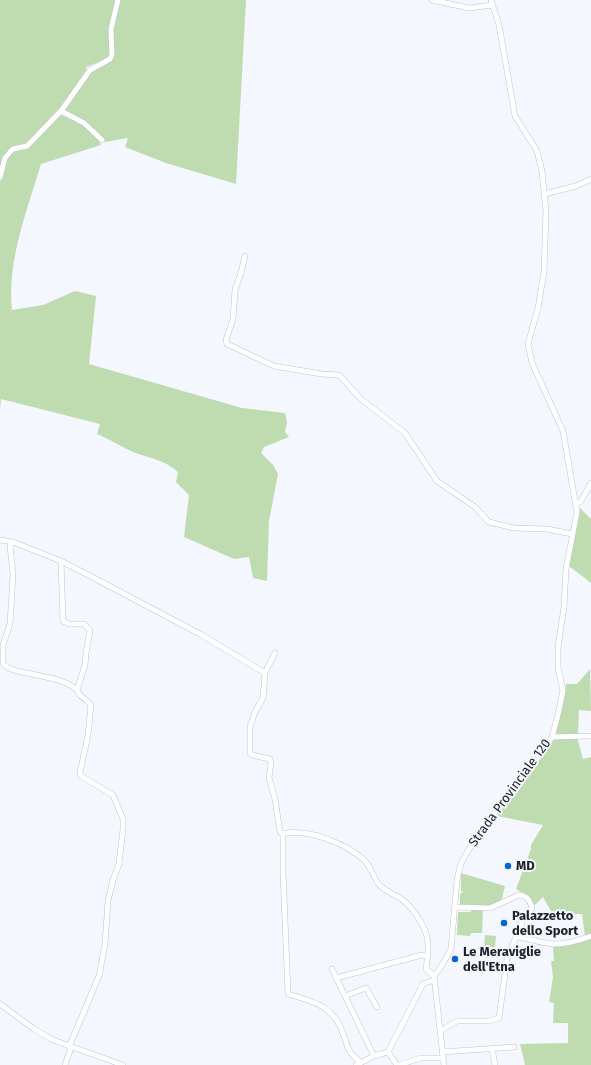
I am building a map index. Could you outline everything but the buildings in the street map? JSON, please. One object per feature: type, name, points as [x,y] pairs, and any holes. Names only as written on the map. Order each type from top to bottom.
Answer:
[{"type":"street","points":[[0,177],[5,158],[10,152],[13,149],[27,146],[61,111],[90,70],[110,59],[112,55],[111,29],[118,0]]},
{"type":"street","points":[[432,0],[468,8],[493,4]]},
{"type":"street","points":[[488,0],[493,4]]},
{"type":"street","name":"Strada Provinciale 120","points":[[434,978],[451,949],[458,871],[464,856],[517,782],[544,751],[552,737],[563,697],[563,686],[558,667],[558,654],[564,607],[566,569],[576,516],[576,504],[563,431],[532,363],[528,344],[538,308],[543,276],[546,220],[545,194],[539,157],[515,116],[500,24],[493,4]]},
{"type":"street","points":[[61,111],[84,123],[102,140]]},
{"type":"street","points":[[545,194],[576,186],[591,179]]},
{"type":"street","points":[[245,256],[235,290],[233,316],[226,340],[227,344],[274,366],[322,374],[340,375],[361,399],[405,433],[437,481],[475,508],[489,522],[514,528],[547,529],[572,534]]},
{"type":"street","points":[[576,504],[581,501],[591,483]]},
{"type":"street","points":[[0,540],[12,542],[61,561],[200,634],[265,673]]},
{"type":"street","points":[[12,542],[10,546],[13,574],[10,624],[4,645],[3,664],[5,667],[65,681],[77,690],[80,697],[89,701],[91,705],[89,730],[80,776],[113,795],[123,819],[120,858],[108,900],[105,944],[99,976],[70,1047],[65,1065]]},
{"type":"street","points":[[61,561],[63,621],[69,624],[84,624],[90,630],[85,665],[77,690]]},
{"type":"street","points":[[275,654],[265,673],[263,698],[255,712],[250,726],[250,753],[252,755],[270,759],[269,778],[275,799],[280,832],[283,834],[288,994],[318,1003],[335,1016],[344,1036],[347,1049],[358,1063],[388,1052],[422,984],[434,978]]},
{"type":"street","points":[[552,737],[591,736]]},
{"type":"street","points":[[283,834],[293,832],[320,836],[341,844],[353,851],[373,872],[378,883],[404,901],[414,912],[427,936],[428,947],[426,969],[434,978],[444,1065]]},
{"type":"street","points":[[440,1031],[457,1021],[489,1021],[499,1018],[507,959],[524,917],[532,908],[529,900],[519,895],[490,908],[455,907]]},
{"type":"street","points":[[516,936],[545,944],[561,945],[591,936]]},
{"type":"street","points":[[336,978],[422,955],[427,956]]},
{"type":"street","points":[[332,970],[374,1056]]},
{"type":"street","points":[[345,996],[366,988],[377,1007]]},
{"type":"street","points":[[0,1004],[34,1029],[70,1047],[123,1065]]},
{"type":"street","points":[[442,1052],[514,1046]]},
{"type":"street","points":[[492,1048],[495,1065]]},
{"type":"street","points":[[388,1052],[398,1065],[421,1058],[443,1058]]},
{"type":"green space","points":[[0,0],[115,0],[109,29],[110,54],[108,58],[86,67],[87,71],[66,101],[26,144],[10,148],[3,159],[0,170]]},
{"type":"green space","points":[[120,0],[246,0],[236,184],[166,163],[125,147],[128,138],[105,142],[87,124],[77,117],[65,112],[65,109],[91,72],[112,60],[113,30]]},
{"type":"green space","points":[[61,115],[90,130],[101,145],[41,164],[24,218],[15,254],[11,291],[12,310],[43,305],[75,291],[96,296],[89,364],[242,408],[285,413],[287,422],[285,432],[289,437],[264,447],[261,453],[273,465],[278,474],[269,521],[267,581],[253,578],[249,557],[234,559],[184,537],[189,495],[176,482],[178,472],[167,464],[131,451],[97,434],[100,424],[1,399],[0,409],[0,182],[7,158],[13,151],[27,149]]},
{"type":"green space","points":[[580,508],[591,519],[591,583],[569,566]]},
{"type":"green space","points":[[590,669],[591,711],[579,710],[578,734],[555,735],[563,706],[566,684],[577,684]]},
{"type":"green space","points":[[577,737],[583,759],[591,757],[591,933],[585,936],[582,914],[565,914],[566,920],[556,920],[543,897],[535,905],[526,895],[516,889],[531,849],[531,845],[543,825],[497,816],[520,783],[548,749],[553,739]]},
{"type":"green space","points":[[461,873],[505,886],[502,899],[492,905],[460,906],[460,894],[463,892],[461,891]]},
{"type":"green space","points":[[471,910],[483,910],[482,933],[471,933],[470,936],[457,935],[458,912],[471,912]]},
{"type":"green space","points":[[485,935],[496,936],[494,958],[483,957]]},
{"type":"green space","points":[[591,938],[591,1065],[525,1065],[520,1044],[568,1043],[568,1023],[553,1023],[554,1003],[549,1002],[553,977],[551,961],[554,961],[553,947],[566,946]]},
{"type":"place","name":"MD","points":[[508,866]]},
{"type":"place","name":"Palazzetto dello Sport","points":[[504,923]]},
{"type":"place","name":"Le Meraviglie dell'Etna","points":[[455,959]]}]
